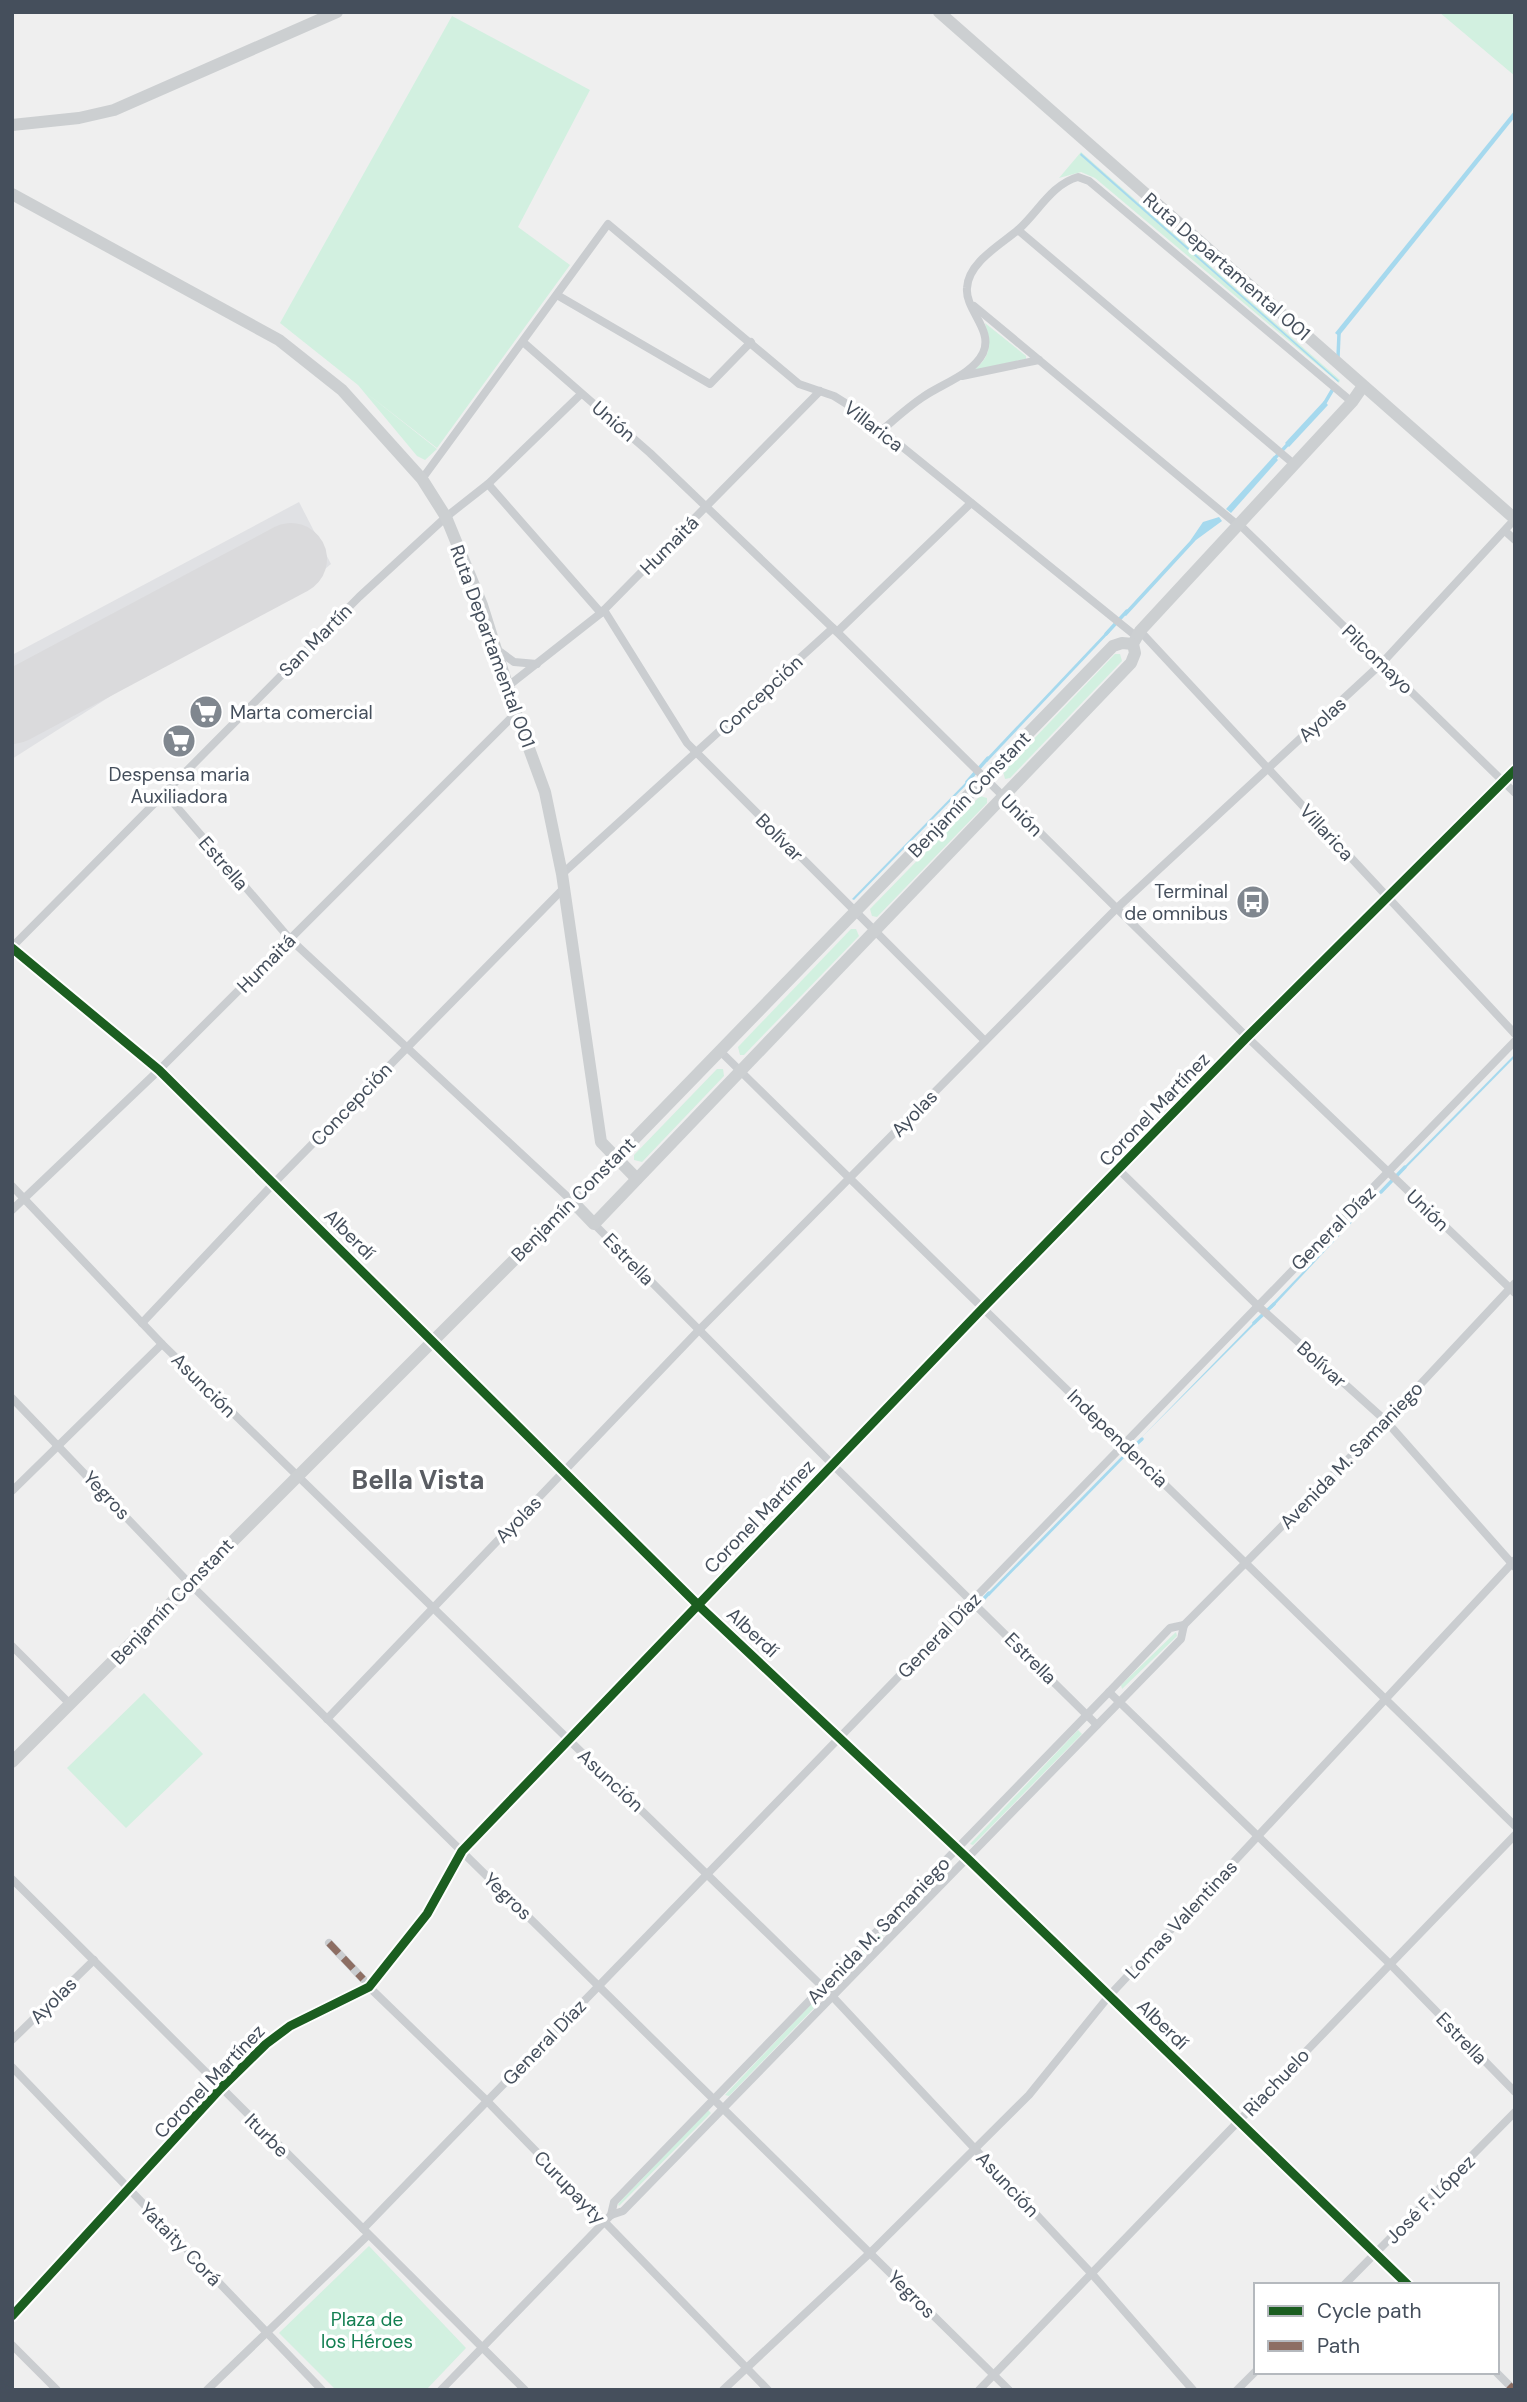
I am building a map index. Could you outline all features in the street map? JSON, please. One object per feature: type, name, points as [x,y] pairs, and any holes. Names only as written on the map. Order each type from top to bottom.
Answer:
[{"type":"street","points":[[12,125],[79,118],[114,110],[337,12]]},
{"type":"street","name":"Ruta Departamental 001","points":[[939,12],[1514,520]]},
{"type":"street","points":[[881,431],[922,397],[972,367],[985,346],[967,285],[990,253],[1018,230],[1066,180],[1078,177],[1088,181],[1352,402]]},
{"type":"street","name":"Ruta Departamental 001","points":[[12,194],[279,340],[342,390],[422,479],[446,517],[482,605],[516,713],[545,792],[562,874],[601,1142],[637,1179]]},
{"type":"street","name":"Villarica","points":[[557,295],[608,224],[799,384],[835,396],[881,431],[1137,637],[1268,768],[1515,1034]]},
{"type":"street","points":[[1018,230],[1295,465]]},
{"type":"street","points":[[422,479],[557,295],[710,384],[751,342]]},
{"type":"street","name":"Pilcomayo","points":[[971,304],[1240,526],[1515,793]]},
{"type":"street","name":"Unión","points":[[523,342],[650,453],[835,630],[1247,1037],[1513,1288]]},
{"type":"street","points":[[955,377],[1039,360]]},
{"type":"street","name":"Benjamín Constant","points":[[12,1762],[431,1339],[616,1158],[854,913],[980,773],[1113,646],[1137,637],[1352,402],[1363,386]]},
{"type":"street","name":"Humaitá","points":[[508,687],[603,612],[820,391]]},
{"type":"street","name":"San Martín","points":[[12,947],[359,597],[446,517],[488,484],[581,394]]},
{"type":"street","name":"Bolívar","points":[[488,484],[603,612],[687,743],[854,913],[985,1041]]},
{"type":"street","name":"Concepción","points":[[562,874],[835,630],[971,503]]},
{"type":"street","name":"Ayolas","points":[[327,1719],[698,1331],[985,1041],[1117,908],[1382,663],[1514,520]]},
{"type":"street","points":[[1505,531],[1515,540]]},
{"type":"street","name":"Benjamín Constant","points":[[594,1224],[1131,663],[1137,637]]},
{"type":"street","points":[[496,648],[514,662],[537,664]]},
{"type":"street","name":"Humaitá","points":[[12,1210],[159,1070],[516,713]]},
{"type":"street","name":"Coronel Martínez","points":[[12,2316],[220,2089],[278,2035],[366,1983],[421,1922],[462,1851],[982,1309],[1247,1037],[1515,770]]},
{"type":"street","name":"Estrella","points":[[163,792],[290,939],[572,1200],[698,1331],[1097,1725]]},
{"type":"street","name":"Concepción","points":[[142,1323],[274,1182],[564,888]]},
{"type":"street","name":"Alberdí","points":[[12,947],[159,1070],[697,1604],[957,1848],[1406,2283]]},
{"type":"street","name":"General Díaz","points":[[207,2390],[366,2232],[487,2101],[708,1872],[977,1604],[1393,1176],[1515,1041]]},
{"type":"street","name":"Independencia","points":[[720,1051],[1515,1826]]},
{"type":"street","name":"Bolívar","points":[[1119,1170],[1262,1310],[1386,1421],[1514,1563]]},
{"type":"street","name":"Asunción","points":[[12,1186],[162,1344],[568,1740],[708,1872],[832,1996],[1092,2274],[1193,2390]]},
{"type":"street","name":"Avenida M. Samaniego","points":[[611,2215],[610,2208],[614,2202],[1170,1628],[1184,1625],[1513,1288]]},
{"type":"street","points":[[12,1492],[162,1344]]},
{"type":"street","name":"Yegros","points":[[12,1398],[60,1445],[189,1583],[1009,2390]]},
{"type":"street","name":"Lomas Valentinas","points":[[723,2390],[871,2252],[1029,2095],[1109,1996],[1514,1563]]},
{"type":"street","name":"Avenida M. Samaniego","points":[[441,2390],[611,2215],[623,2211],[1181,1639],[1184,1625]]},
{"type":"street","points":[[12,1646],[71,1705]]},
{"type":"street","name":"Estrella","points":[[1109,1692],[1391,1965],[1515,2092]]},
{"type":"street","name":"Riachuelo","points":[[979,2390],[1515,1835]]},
{"type":"street","name":"Iturbe","points":[[12,1879],[524,2390]]},
{"type":"street","name":"Curupayty","points":[[329,1943],[768,2390]]},
{"type":"street","name":"Ayolas","points":[[12,2040],[94,1959]]},
{"type":"street","name":"Yataity Corá","points":[[12,2067],[322,2390]]},
{"type":"street","name":"José F. López","points":[[1346,2283],[1515,2112]]},
{"type":"street","points":[[12,2345],[57,2390]]},
{"type":"street","points":[[1237,2390],[1254,2373]]},
{"type":"street","points":[[1498,2374],[1509,2385]]},
{"type":"shaded area","points":[[299,502],[331,564],[301,589],[150,671],[12,759],[12,655]]},
{"type":"green space","points":[[1439,12],[1515,12],[1515,76]]},
{"type":"green space","points":[[452,16],[590,90],[518,227],[570,265],[437,448],[365,392],[437,449],[425,460],[417,456],[358,385],[280,323]]},
{"type":"green space","points":[[1081,152],[1340,380],[1339,383],[1095,178],[1081,172],[1059,178]]},
{"type":"green space","points":[[985,323],[1026,356],[1026,359],[974,370],[987,354]]},
{"type":"green space","points":[[1115,654],[1120,654],[1122,661],[1010,778],[1005,779],[1003,771]]},
{"type":"green space","points":[[980,796],[987,798],[987,803],[877,917],[872,916],[870,909]]},
{"type":"green space","points":[[851,929],[856,929],[859,936],[744,1055],[740,1055],[738,1047]]},
{"type":"green space","points":[[717,1069],[723,1069],[724,1076],[642,1162],[634,1160],[634,1155]]},
{"type":"green space","points":[[1176,1632],[1177,1636],[1122,1689],[1121,1685]]},
{"type":"green space","points":[[144,1693],[203,1754],[126,1828],[67,1768]]},
{"type":"green space","points":[[1078,1730],[1082,1734],[973,1845],[970,1844]]},
{"type":"green space","points":[[947,1865],[950,1868],[838,1981],[837,1978]]},
{"type":"green space","points":[[815,2000],[818,2004],[729,2096],[725,2095]]},
{"type":"green space","points":[[708,2110],[711,2113],[619,2206],[618,2204]]},
{"type":"green space","name":"Plaza de los Héroes","points":[[369,2246],[466,2348],[426,2390],[336,2390],[279,2333]]},
{"type":"water","points":[[1515,110],[1515,117],[1339,336],[1335,333]]},
{"type":"water","points":[[1081,153],[1339,381],[1080,155]]},
{"type":"water","points":[[1324,401],[1328,405],[1289,447],[1285,443]]},
{"type":"water","points":[[1274,456],[1278,460],[1231,513],[1226,509]]},
{"type":"water","points":[[1219,517],[1222,521],[1196,540],[1126,616],[1123,614],[1190,541],[1203,522]]},
{"type":"water","points":[[1108,630],[1110,632],[987,762],[985,760]]},
{"type":"water","points":[[970,778],[971,780],[854,900],[852,899]]},
{"type":"water","points":[[1515,1054],[1515,1057],[1403,1171],[1402,1169]]},
{"type":"water","points":[[1384,1188],[1272,1308],[1270,1306]]},
{"type":"water","points":[[1255,1321],[1257,1322],[1139,1440]]},
{"type":"water","points":[[1125,1453],[1127,1455],[989,1596],[987,1594]]},
{"type":"waterway","points":[[1338,357],[1339,334]]},
{"type":"waterway","points":[[1323,406],[1333,389]]},
{"type":"waterway","points":[[1273,460],[1289,443]]},
{"type":"waterway","points":[[1106,634],[1127,611]]},
{"type":"waterway","points":[[967,782],[988,758]]},
{"type":"waterway","points":[[1381,1192],[1405,1167]]},
{"type":"waterway","points":[[1254,1323],[1274,1304]]},
{"type":"waterway","points":[[1130,1450],[1142,1439]]},
{"type":"waterway","points":[[966,1618],[989,1593]]},
{"type":"runway","points":[[12,708],[291,559]]},
{"type":"marked path","points":[[329,1943],[363,1979]]},
{"type":"marked path","points":[[1509,2385],[1514,2390]]},
{"type":"cycle path","points":[[12,2316],[220,2089],[266,2044],[290,2026],[369,1987],[427,1914],[462,1851],[982,1309],[1247,1037],[1515,770]]},
{"type":"cycle path","points":[[12,948],[159,1070],[697,1604],[967,1858],[1406,2283]]},
{"type":"place","name":"Marta comercial","points":[[206,712]]},
{"type":"place","name":"Despensa maria Auxiliadora","points":[[179,741]]},
{"type":"place","name":"Terminal de omnibus","points":[[1253,902]]},
{"type":"district","name":"Bella Vista","points":[[418,1480]]}]
